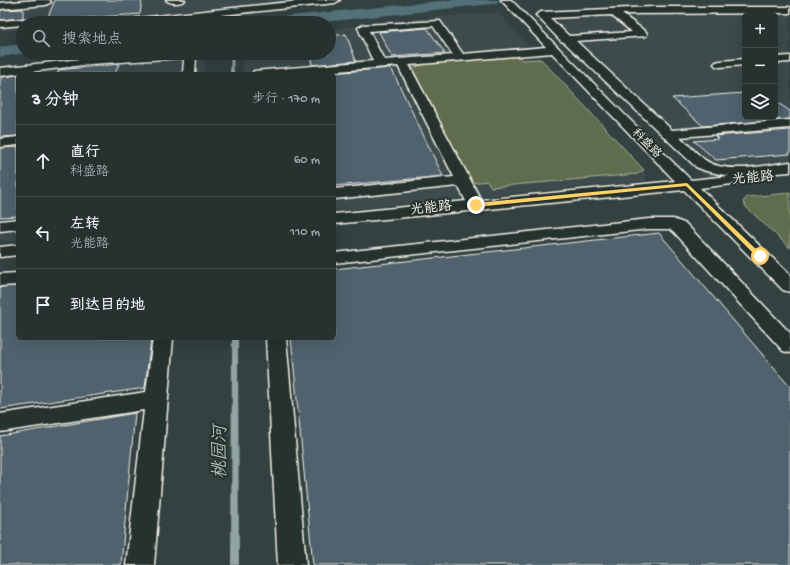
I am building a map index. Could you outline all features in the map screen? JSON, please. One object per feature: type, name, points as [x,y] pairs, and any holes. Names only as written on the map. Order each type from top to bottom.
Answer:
[{"type":"street","points":[[171,0],[180,0]]},
{"type":"street","points":[[185,16],[335,0]]},
{"type":"street","points":[[0,6],[46,1],[40,16]]},
{"type":"street","name":"科盛路","points":[[508,2],[623,121],[790,286]]},
{"type":"street","points":[[790,10],[613,12],[541,15],[565,39],[701,164],[710,169],[733,172],[790,167]]},
{"type":"street","points":[[565,39],[642,34],[613,12]]},
{"type":"street","points":[[0,24],[16,23]]},
{"type":"street","points":[[380,64],[363,28],[436,23],[460,57]]},
{"type":"street","points":[[282,72],[554,50]]},
{"type":"street","points":[[778,60],[790,59]]},
{"type":"street","points":[[0,72],[77,62],[113,60]]},
{"type":"street","points":[[189,72],[190,60]]},
{"type":"street","points":[[72,72],[77,62]]},
{"type":"street","points":[[402,62],[476,205]]},
{"type":"street","points":[[720,64],[742,62]]},
{"type":"street","points":[[668,134],[790,124]]},
{"type":"street","points":[[0,142],[16,141]]},
{"type":"street","name":"光能路","points":[[336,219],[687,184],[790,176]]},
{"type":"street","points":[[336,194],[463,181]]},
{"type":"street","points":[[0,226],[16,224]]},
{"type":"street","points":[[336,258],[649,224],[673,224],[680,228],[786,337]]},
{"type":"street","points":[[0,252],[16,250]]},
{"type":"street","points":[[0,280],[16,279]]},
{"type":"street","points":[[140,565],[163,340]]},
{"type":"street","points":[[276,340],[292,565]]},
{"type":"street","points":[[0,423],[157,398]]},
{"type":"shaded area","points":[[0,0],[300,0],[148,16],[16,16],[16,30],[0,32]]},
{"type":"shaded area","points":[[652,7],[790,7],[790,170],[705,177],[533,11]]},
{"type":"shaded area","points":[[498,13],[644,170],[647,181],[336,211],[336,72],[243,72],[242,60],[336,60],[336,28],[431,17]]},
{"type":"shaded area","points":[[52,60],[205,60],[204,72],[16,72],[16,240],[0,242],[0,66]]},
{"type":"green space","points":[[519,56],[521,60],[541,59],[644,170],[637,174],[491,187],[487,181],[472,183],[412,68],[429,63]]},
{"type":"green space","points":[[790,193],[790,248],[746,207],[743,202],[747,197]]},
{"type":"building","points":[[55,0],[142,0],[140,14],[113,16],[48,16]]},
{"type":"building","points":[[23,9],[23,16],[16,16],[16,19],[0,20],[0,10]]},
{"type":"building","points":[[427,28],[445,53],[392,57],[379,32]]},
{"type":"building","points":[[346,34],[356,61],[312,65],[311,60],[336,60],[336,35]]},
{"type":"building","points":[[119,64],[116,72],[58,72],[58,70]]},
{"type":"building","points":[[391,68],[443,176],[336,186],[336,73]]},
{"type":"building","points":[[16,75],[16,136],[0,137],[0,81],[2,77]]},
{"type":"building","points":[[742,93],[742,120],[778,120],[703,126],[672,98]]},
{"type":"building","points":[[778,103],[790,111],[790,119],[778,120]]},
{"type":"building","points":[[790,130],[790,154],[716,160],[694,141],[718,139],[715,136]]},
{"type":"building","points":[[16,147],[16,216],[0,217],[0,148]]},
{"type":"building","points":[[659,233],[790,387],[790,565],[313,565],[291,340],[336,340],[336,269]]},
{"type":"building","points":[[16,286],[16,340],[151,340],[145,388],[0,409],[0,287]]},
{"type":"building","points":[[135,413],[121,565],[0,565],[0,436]]},
{"type":"waterway","points":[[336,16],[492,0]]},
{"type":"waterway","points":[[0,52],[16,50]]},
{"type":"waterway","name":"桃园河","points":[[232,60],[232,72]]},
{"type":"waterway","name":"桃园河","points":[[235,340],[235,565]]},
{"type":"route","points":[[476,205],[687,184],[760,256]]}]
